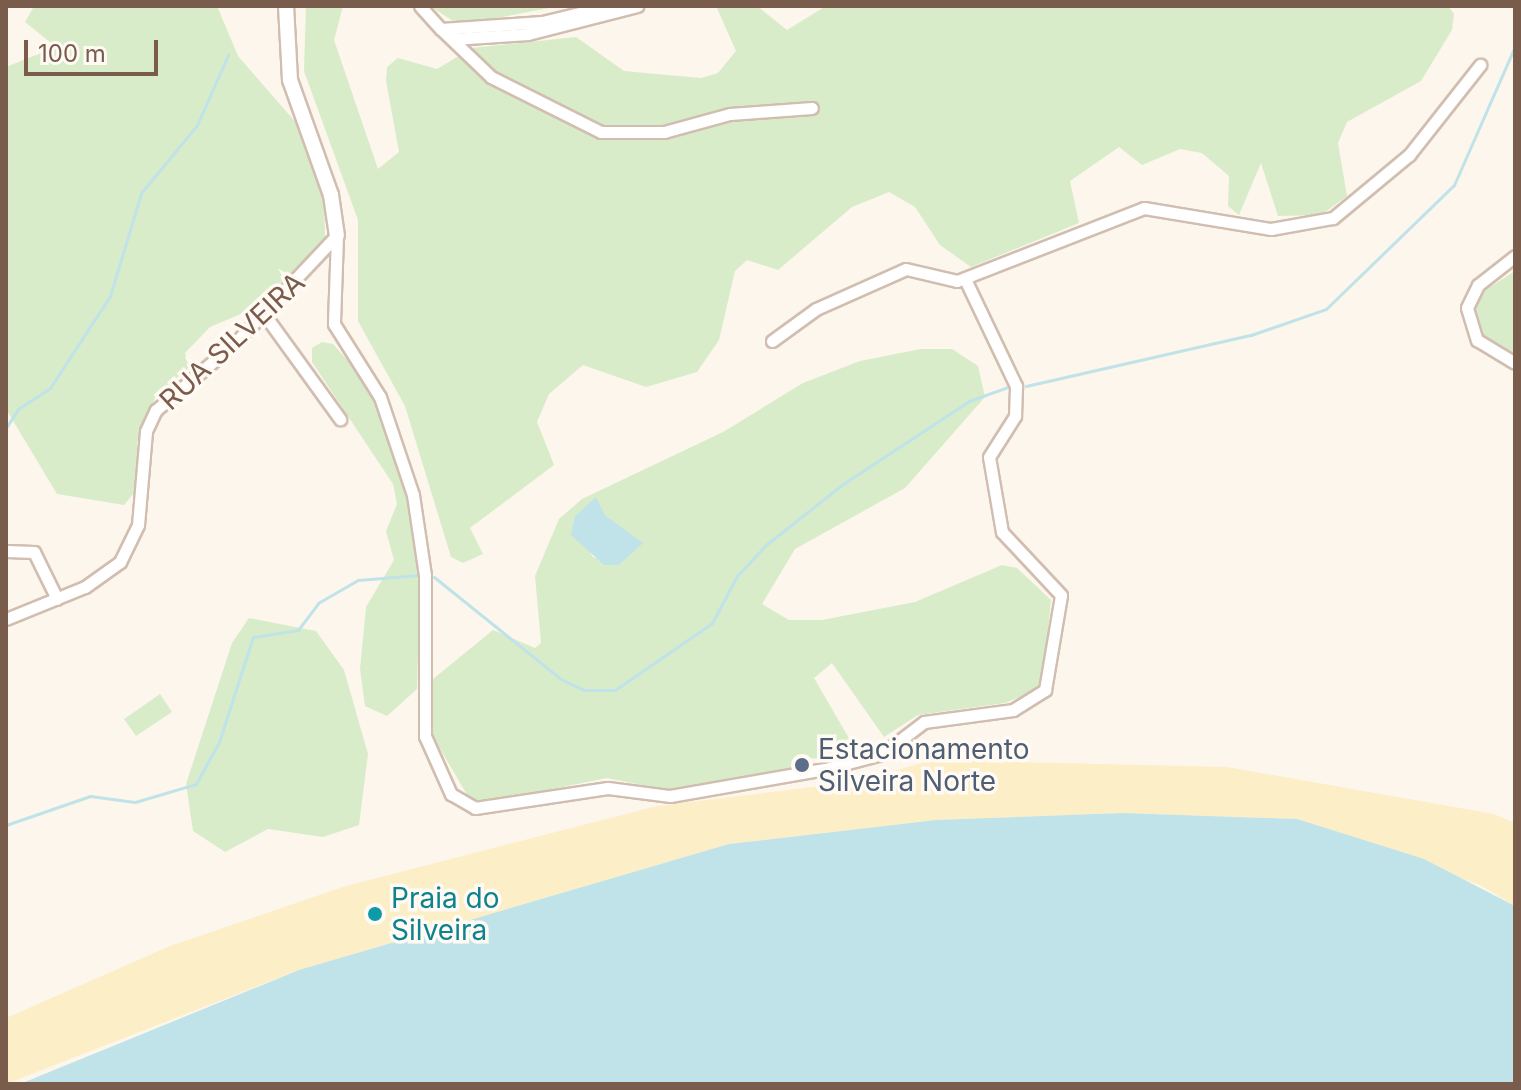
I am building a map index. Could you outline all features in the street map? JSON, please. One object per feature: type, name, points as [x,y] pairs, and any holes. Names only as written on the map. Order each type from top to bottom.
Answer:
[{"type":"street","points":[[286,6],[290,80],[331,195],[337,236],[334,324],[380,397],[413,495],[425,575],[425,736],[451,794],[475,808],[608,788],[670,796],[825,769],[882,754],[924,722],[1013,710],[1045,690],[1061,595],[1002,532],[989,457],[1015,416],[1016,386],[965,279]]},
{"type":"street","points":[[420,6],[491,77],[601,132],[664,132],[730,114],[812,108]]},
{"type":"street","points":[[441,29],[542,22],[608,6]]},
{"type":"street","points":[[453,39],[528,34],[637,6]]},
{"type":"street","points":[[772,341],[816,309],[906,269],[965,279],[1144,208],[1271,229],[1333,218],[1409,155],[1480,65]]},
{"type":"street","name":"RUA SILVEIRA","points":[[6,619],[98,580],[127,550],[156,410],[264,314],[337,236]]},
{"type":"street","points":[[1515,256],[1478,285],[1467,308],[1477,340],[1515,363]]},
{"type":"street","points":[[264,314],[340,419]]},
{"type":"street","points":[[6,551],[34,552],[57,599]]},
{"type":"green space","points":[[34,6],[217,6],[238,56],[298,125],[324,188],[325,239],[255,308],[210,327],[185,353],[190,367],[156,395],[137,443],[137,489],[124,505],[57,494],[6,409],[6,67],[56,47],[25,22]]},
{"type":"green space","points":[[306,6],[343,6],[334,40],[378,169],[399,152],[386,81],[387,67],[398,58],[437,69],[472,48],[576,37],[624,71],[701,78],[718,73],[736,51],[716,6],[757,6],[787,30],[826,6],[1448,6],[1454,14],[1452,30],[1421,81],[1347,122],[1338,143],[1347,196],[1321,215],[1278,216],[1261,163],[1239,215],[1228,206],[1229,176],[1202,153],[1180,149],[1142,165],[1119,147],[1070,181],[1079,223],[971,267],[940,245],[915,207],[889,192],[852,207],[778,270],[747,260],[735,271],[719,340],[697,372],[646,387],[583,365],[549,394],[537,422],[554,465],[470,528],[483,554],[463,563],[451,557],[405,406],[358,321],[358,220],[304,71]]},
{"type":"green space","points":[[430,6],[560,6],[459,25]]},
{"type":"green space","points":[[1515,271],[1515,354],[1483,335],[1475,309],[1484,291]]},
{"type":"green space","points":[[322,342],[333,344],[357,371],[380,414],[407,500],[420,580],[417,689],[387,716],[365,706],[360,669],[366,607],[394,560],[386,531],[397,504],[393,484],[312,362],[312,348]]},
{"type":"green space","points":[[921,349],[952,349],[978,366],[985,397],[905,488],[795,549],[762,604],[789,620],[822,620],[915,602],[1002,565],[1017,568],[1051,600],[1043,680],[1033,691],[1005,703],[918,715],[884,737],[832,663],[814,678],[857,752],[843,760],[806,758],[793,769],[667,790],[607,778],[483,803],[469,798],[429,730],[433,679],[493,630],[535,648],[541,643],[535,576],[559,519],[582,499],[723,432],[803,383],[860,361]],"holes":[[[605,515],[642,543],[619,565],[593,557],[580,537]]]},
{"type":"green space","points":[[249,618],[316,631],[344,670],[368,754],[359,825],[323,837],[268,829],[225,852],[193,831],[186,784],[232,643]]},
{"type":"green space","points":[[160,694],[172,712],[136,736],[124,719]]},
{"type":"sand","name":"Praia do Silveira","points":[[931,760],[1227,767],[1494,814],[1515,823],[1515,906],[1480,885],[1297,819],[1122,813],[936,820],[729,844],[299,970],[6,1084],[6,1018],[170,946],[346,886],[657,806],[861,781]]},
{"type":"water","points":[[596,497],[605,515],[643,543],[619,565],[604,565],[571,535],[575,516]]},
{"type":"water","points":[[1122,813],[1297,819],[1424,859],[1515,906],[1515,1084],[20,1084],[299,970],[729,844],[936,820]]},
{"type":"waterway","points":[[1026,386],[1251,335],[1326,309],[1454,185],[1515,46]]},
{"type":"waterway","points":[[6,428],[18,409],[50,388],[110,296],[141,193],[197,125],[228,55]]},
{"type":"waterway","points":[[434,577],[561,679],[584,690],[615,690],[712,623],[737,576],[767,544],[843,484],[969,401],[1008,387]]},
{"type":"waterway","points":[[6,445],[6,461]]},
{"type":"waterway","points":[[6,825],[90,796],[135,802],[196,784],[219,742],[253,637],[298,630],[318,603],[358,580],[419,575]]},
{"type":"place","name":"Estacionamento Silveira Norte","points":[[802,765]]},
{"type":"place","name":"Praia do Silveira","points":[[375,914]]}]
